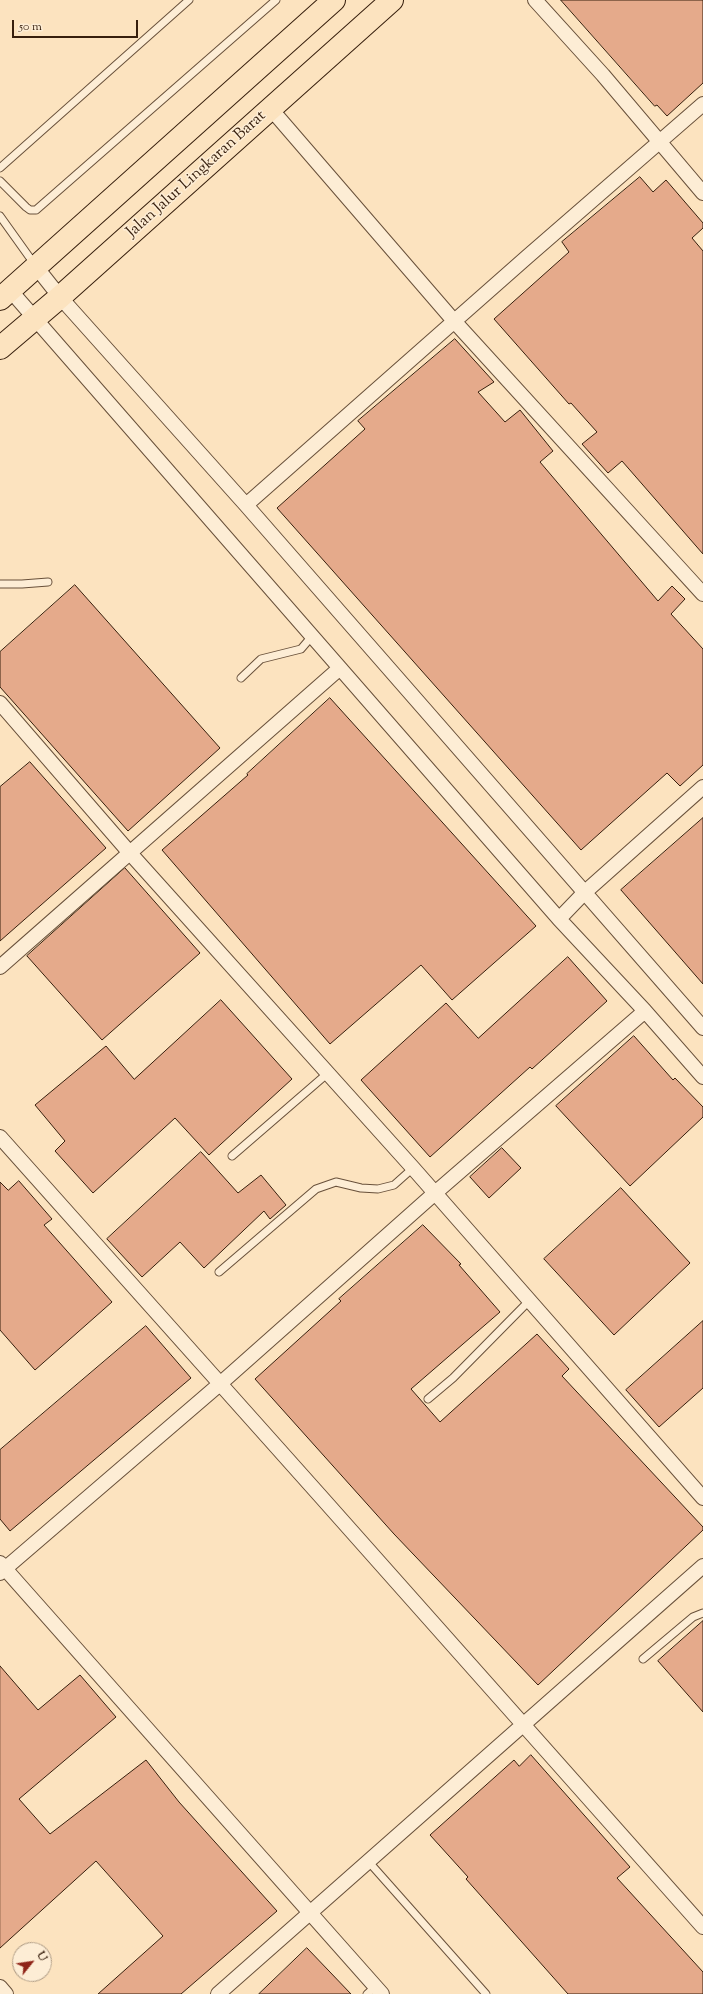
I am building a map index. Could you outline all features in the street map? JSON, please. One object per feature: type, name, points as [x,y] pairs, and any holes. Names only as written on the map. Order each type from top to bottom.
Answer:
[{"type":"main road","points":[[5,294],[37,268],[72,233],[334,0]]},
{"type":"main road","name":"Jalan Jalur Lingkaran Barat","points":[[0,348],[60,297],[392,0]]},
{"type":"street","points":[[535,0],[603,76],[703,193]]},
{"type":"street","points":[[246,505],[703,104]]},
{"type":"street","points":[[271,109],[454,321],[703,594]]},
{"type":"street","points":[[37,268],[60,297],[246,505],[703,1028]]},
{"type":"street","points":[[5,294],[34,318],[313,635],[559,920],[645,1011],[703,1076]]},
{"type":"street","points":[[0,967],[340,668]]},
{"type":"street","points":[[0,703],[129,852],[413,1168],[703,1498]]},
{"type":"street","points":[[559,920],[584,893],[703,787]]},
{"type":"street","points":[[375,1991],[309,1912],[2,1568],[221,1383],[435,1193],[645,1011]]},
{"type":"street","points":[[0,1137],[221,1383],[703,1927]]},
{"type":"street","points":[[218,1994],[309,1912],[524,1726],[703,1566]]},
{"type":"street","points":[[0,1987],[6,1994]]},
{"type":"lane","points":[[0,168],[189,0]]},
{"type":"lane","points":[[0,181],[26,207],[30,210],[36,210],[276,0]]},
{"type":"lane","points":[[0,216],[37,268]]},
{"type":"lane","points":[[0,584],[48,582]]},
{"type":"lane","points":[[241,678],[261,659],[301,648],[313,635]]},
{"type":"lane","points":[[232,1156],[328,1073]]},
{"type":"lane","points":[[219,1272],[316,1189],[336,1182],[361,1188],[378,1189],[394,1185],[413,1168]]},
{"type":"lane","points":[[428,1399],[453,1378],[529,1301]]},
{"type":"lane","points":[[643,1659],[693,1617],[703,1613]]},
{"type":"lane","points":[[368,1861],[486,1994]]},
{"type":"building","points":[[561,0],[703,0],[703,83],[667,116],[657,105],[655,106]]},
{"type":"building","points":[[640,177],[653,192],[666,180],[703,223],[703,228],[692,238],[703,251],[703,554],[622,461],[608,473],[582,444],[597,432],[571,403],[569,404],[494,319],[569,252],[562,242]]},
{"type":"building","points":[[455,339],[494,382],[478,392],[505,422],[520,410],[553,451],[540,462],[658,601],[672,586],[685,599],[671,614],[703,649],[703,765],[680,786],[667,773],[581,850],[277,508],[365,429],[358,421]]},
{"type":"building","points":[[75,585],[220,748],[128,831],[0,687],[0,652]]},
{"type":"building","points":[[330,698],[536,926],[452,1000],[421,965],[330,1044],[162,850],[248,775],[247,774]]},
{"type":"building","points":[[30,762],[106,848],[0,941],[0,787]]},
{"type":"building","points":[[703,818],[703,984],[621,890]]},
{"type":"building","points":[[125,868],[200,953],[102,1040],[27,956]]},
{"type":"building","points":[[568,957],[607,1001],[532,1069],[530,1067],[430,1157],[361,1080],[446,1003],[478,1038]]},
{"type":"building","points":[[221,1000],[292,1079],[209,1155],[175,1118],[93,1193],[55,1151],[65,1141],[35,1105],[106,1046],[134,1079]]},
{"type":"building","points":[[634,1036],[673,1080],[675,1078],[703,1107],[703,1117],[630,1186],[556,1106]]},
{"type":"building","points":[[502,1148],[521,1168],[489,1198],[470,1177]]},
{"type":"building","points":[[201,1152],[238,1193],[261,1175],[286,1205],[270,1219],[264,1211],[204,1268],[180,1242],[142,1277],[107,1239]]},
{"type":"building","points":[[19,1181],[52,1219],[44,1225],[112,1302],[35,1370],[0,1330],[0,1182],[8,1190]]},
{"type":"building","points":[[621,1188],[690,1263],[614,1335],[544,1259]]},
{"type":"building","points":[[423,1225],[461,1264],[459,1265],[500,1312],[411,1389],[440,1422],[537,1334],[569,1369],[562,1376],[703,1527],[703,1530],[538,1685],[394,1534],[255,1379],[341,1301],[339,1299]]},
{"type":"building","points":[[703,1321],[703,1388],[659,1427],[626,1390]]},
{"type":"building","points":[[146,1326],[191,1378],[10,1531],[0,1519],[0,1450]]},
{"type":"building","points":[[703,1621],[703,1712],[658,1661]]},
{"type":"building","points":[[0,1666],[38,1710],[80,1675],[116,1717],[19,1799],[50,1834],[146,1760],[179,1802],[277,1911],[181,1994],[98,1994],[163,1936],[96,1861],[0,1948]]},
{"type":"building","points":[[531,1755],[630,1867],[617,1878],[703,1972],[703,1994],[568,1994],[466,1879],[468,1877],[430,1835],[514,1760],[519,1766]]},
{"type":"building","points":[[307,1948],[351,1994],[259,1994]]}]
